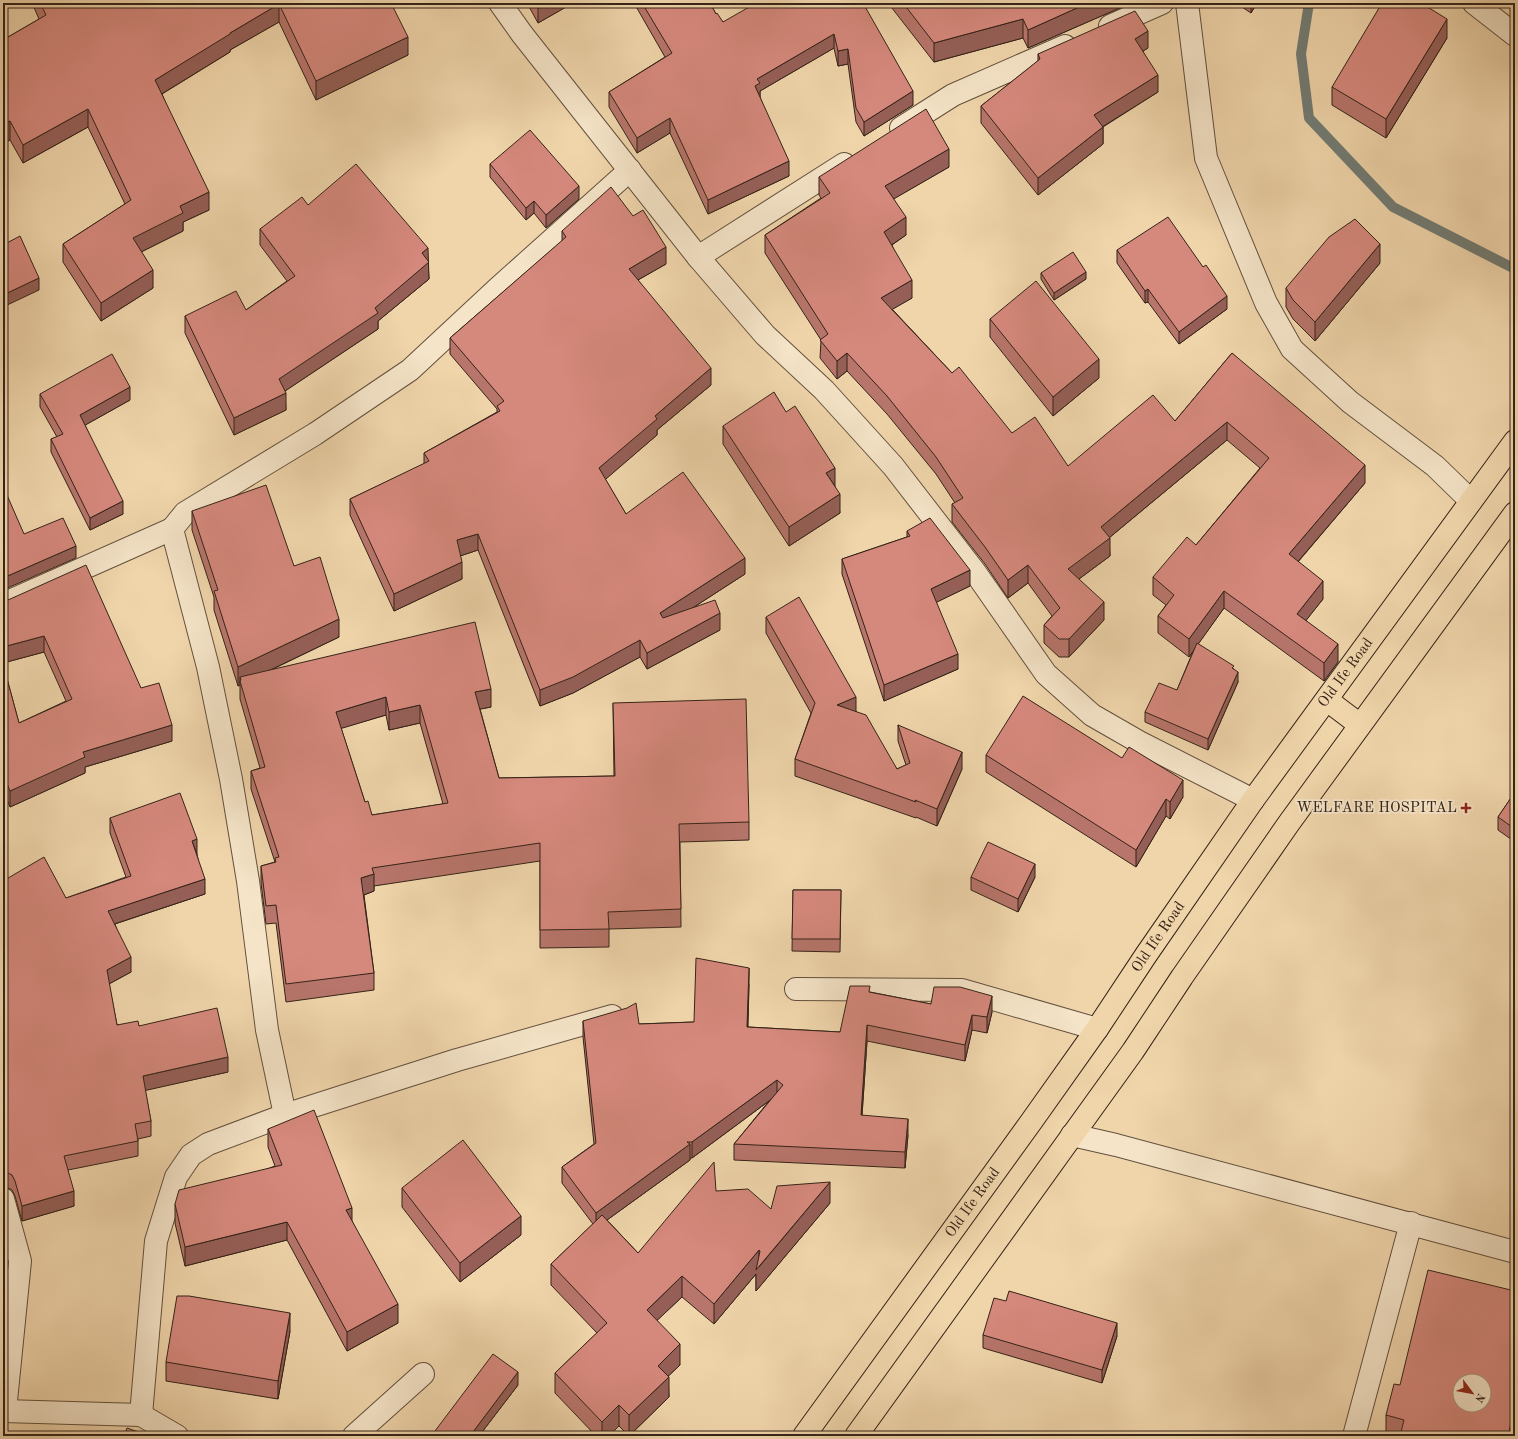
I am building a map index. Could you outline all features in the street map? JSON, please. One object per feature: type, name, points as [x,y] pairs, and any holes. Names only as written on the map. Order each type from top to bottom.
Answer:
[{"type":"main road","name":"Old Ife Road","points":[[804,1436],[1097,1028],[1254,800],[1515,441]]},
{"type":"main road","points":[[856,1436],[1133,1051],[1182,977],[1289,823],[1515,513]]},
{"type":"main road","points":[[1327,700],[1360,725]]},
{"type":"street","points":[[500,3],[522,34],[698,257],[765,335],[824,390],[893,466],[976,572],[1046,674],[1092,715],[1139,742],[1254,800]]},
{"type":"street","points":[[886,138],[953,95],[1162,3]]},
{"type":"street","points":[[1187,3],[1206,158],[1266,303],[1292,349],[1350,402],[1435,466],[1471,501]]},
{"type":"street","points":[[1474,3],[1515,35]]},
{"type":"street","points":[[698,257],[859,154]]},
{"type":"street","points":[[3,604],[172,529],[185,513],[315,434],[410,370],[630,170]]},
{"type":"street","points":[[172,529],[208,667],[231,779],[248,881],[267,1030],[285,1115]]},
{"type":"street","points":[[796,989],[962,990],[1097,1028]]},
{"type":"street","points":[[142,1415],[156,1241],[176,1177],[190,1155],[208,1144],[285,1115],[457,1060],[624,1012]]},
{"type":"street","points":[[1072,1135],[1116,1145],[1412,1223],[1515,1252]]},
{"type":"street","points":[[3,1199],[20,1261],[4,1411],[142,1415],[178,1436]]},
{"type":"street","points":[[1354,1436],[1412,1223]]},
{"type":"street","points":[[354,1436],[423,1374]]},
{"type":"building","points":[[40,3],[391,3],[408,37],[316,81],[279,4],[155,80],[209,192],[180,206],[183,213],[133,238],[153,270],[101,303],[63,244],[131,200],[88,109],[23,145],[10,121],[3,124],[3,40],[46,15]]},
{"type":"building","points":[[535,3],[547,3],[538,8]]},
{"type":"building","points":[[642,3],[710,3],[716,14],[717,13],[723,22],[756,3],[863,3],[913,91],[864,122],[856,108],[848,49],[838,51],[834,34],[757,79],[760,83],[755,86],[789,161],[708,200],[670,118],[637,138],[609,92],[672,53]]},
{"type":"building","points":[[903,3],[1088,3],[1028,30],[1023,19],[934,43]]},
{"type":"building","points":[[1382,3],[1421,3],[1447,19],[1386,119],[1332,87]]},
{"type":"building","points":[[1135,11],[1148,31],[1135,39],[1158,75],[1094,115],[1103,127],[1038,178],[981,106],[1040,59],[1038,54]]},
{"type":"building","points":[[926,109],[949,149],[885,186],[906,217],[884,232],[912,280],[881,298],[952,373],[959,367],[1012,433],[1035,417],[1068,466],[1153,395],[1175,421],[1232,353],[1365,465],[1289,554],[1323,581],[1297,614],[1338,644],[1324,663],[1224,591],[1189,639],[1158,616],[1174,595],[1153,577],[1187,537],[1196,545],[1269,458],[1227,422],[1101,527],[1110,538],[1068,569],[1104,602],[1069,639],[1059,639],[1044,625],[1060,608],[1028,565],[1008,580],[952,504],[963,498],[936,457],[887,396],[847,353],[837,361],[820,340],[828,334],[765,235],[830,193],[819,177]]},
{"type":"building","points":[[530,130],[579,186],[546,215],[534,201],[526,208],[490,164]]},
{"type":"building","points":[[356,164],[428,248],[422,253],[429,262],[375,308],[378,313],[279,379],[286,393],[234,418],[185,316],[236,291],[246,310],[295,276],[260,229],[302,197],[308,205]]},
{"type":"building","points":[[611,187],[633,216],[643,210],[666,247],[629,269],[711,368],[655,416],[657,419],[599,468],[626,514],[683,472],[745,558],[660,613],[663,618],[715,600],[720,613],[647,653],[640,640],[573,677],[540,690],[478,534],[457,540],[462,562],[394,594],[350,499],[429,461],[424,453],[500,411],[497,406],[504,401],[450,338],[566,237],[562,231]]},
{"type":"building","points":[[1168,217],[1203,267],[1206,265],[1227,296],[1179,332],[1148,289],[1145,291],[1117,250]]},
{"type":"building","points":[[1355,219],[1380,244],[1315,322],[1293,300],[1286,288],[1329,237]]},
{"type":"building","points":[[20,236],[39,278],[3,295],[3,245]]},
{"type":"building","points":[[1073,252],[1086,272],[1054,293],[1041,273]]},
{"type":"building","points":[[1036,281],[1099,359],[1053,397],[990,319]]},
{"type":"building","points":[[112,354],[130,387],[80,415],[123,501],[90,518],[51,439],[63,434],[40,394]]},
{"type":"building","points":[[774,392],[786,412],[795,406],[835,468],[826,473],[840,494],[789,527],[723,426]]},
{"type":"building","points":[[3,454],[7,463],[3,465]]},
{"type":"building","points":[[266,485],[294,566],[320,557],[339,619],[238,667],[214,591],[218,590],[192,511]]},
{"type":"building","points":[[3,486],[24,534],[63,518],[76,546],[3,578]]},
{"type":"building","points":[[930,518],[970,570],[931,589],[958,654],[884,685],[842,559],[910,536],[907,531]]},
{"type":"building","points":[[86,565],[141,688],[159,683],[172,725],[83,752],[85,757],[10,791],[3,774],[3,664],[19,723],[72,699],[44,636],[3,647],[3,600],[8,600]]},
{"type":"building","points":[[799,597],[856,697],[837,705],[866,715],[897,769],[910,763],[898,725],[962,752],[937,809],[795,759],[815,703],[766,617]]},
{"type":"building","points":[[475,622],[491,689],[475,692],[499,778],[615,776],[613,703],[746,699],[749,822],[679,824],[681,909],[608,912],[609,929],[540,930],[540,843],[372,868],[374,874],[361,878],[374,973],[286,984],[276,905],[266,906],[261,866],[276,862],[275,858],[279,857],[251,771],[265,767],[240,677]],"holes":[[[386,697],[389,712],[420,705],[448,803],[372,815],[368,801],[365,802],[336,712]]]},
{"type":"building","points":[[1197,643],[1234,666],[1232,668],[1238,672],[1208,739],[1145,712],[1159,683],[1177,690]]},
{"type":"building","points":[[1023,696],[1122,758],[1129,747],[1183,780],[1170,802],[1166,799],[1136,850],[986,755]]},
{"type":"building","points":[[1515,792],[1515,829],[1498,817]]},
{"type":"building","points":[[180,793],[197,839],[192,841],[205,879],[108,911],[131,957],[107,970],[117,1025],[138,1021],[139,1026],[217,1008],[228,1057],[143,1076],[151,1121],[135,1124],[138,1141],[64,1156],[74,1191],[22,1206],[12,1175],[3,1172],[3,881],[44,857],[66,898],[131,876],[110,818]]},
{"type":"building","points":[[988,842],[1035,864],[1018,899],[971,877]]},
{"type":"building","points":[[793,890],[841,890],[840,939],[792,939]]},
{"type":"building","points":[[696,958],[749,968],[747,1027],[840,1032],[850,986],[870,986],[869,992],[931,1004],[934,987],[960,987],[992,996],[987,1017],[972,1015],[965,1045],[867,1025],[861,1115],[908,1119],[905,1152],[734,1144],[783,1085],[777,1080],[692,1142],[687,1142],[690,1144],[596,1213],[562,1167],[596,1143],[583,1021],[627,1008],[636,1003],[639,1024],[694,1022]]},
{"type":"building","points":[[314,1110],[352,1208],[346,1210],[398,1304],[347,1332],[287,1222],[185,1247],[175,1204],[179,1190],[282,1165],[268,1129]]},
{"type":"building","points":[[463,1140],[521,1216],[460,1263],[402,1188]]},
{"type":"building","points":[[714,1162],[716,1191],[748,1189],[771,1209],[777,1186],[830,1182],[756,1270],[759,1250],[714,1304],[682,1276],[647,1310],[680,1344],[658,1366],[669,1377],[629,1415],[619,1405],[602,1422],[555,1373],[607,1323],[551,1264],[602,1215],[638,1253]]},
{"type":"building","points":[[1428,1270],[1515,1291],[1515,1406],[1508,1436],[1400,1436],[1404,1420],[1386,1415],[1394,1384],[1400,1385]]},
{"type":"building","points":[[1009,1291],[1117,1323],[1102,1370],[983,1335],[994,1298],[1006,1301]]},
{"type":"building","points":[[177,1296],[189,1296],[290,1313],[278,1381],[166,1362]]},
{"type":"building","points":[[493,1354],[518,1372],[470,1436],[441,1436],[435,1431]]},
{"type":"building","points":[[3,1408],[5,1409],[3,1424]]},
{"type":"building","points":[[127,1428],[150,1436],[124,1436]]},
{"type":"waterway","points":[[1309,3],[1301,54],[1309,118],[1393,207],[1515,269]]},
{"type":"place","name":"WELFARE HOSPITAL","points":[[1466,808]]}]
